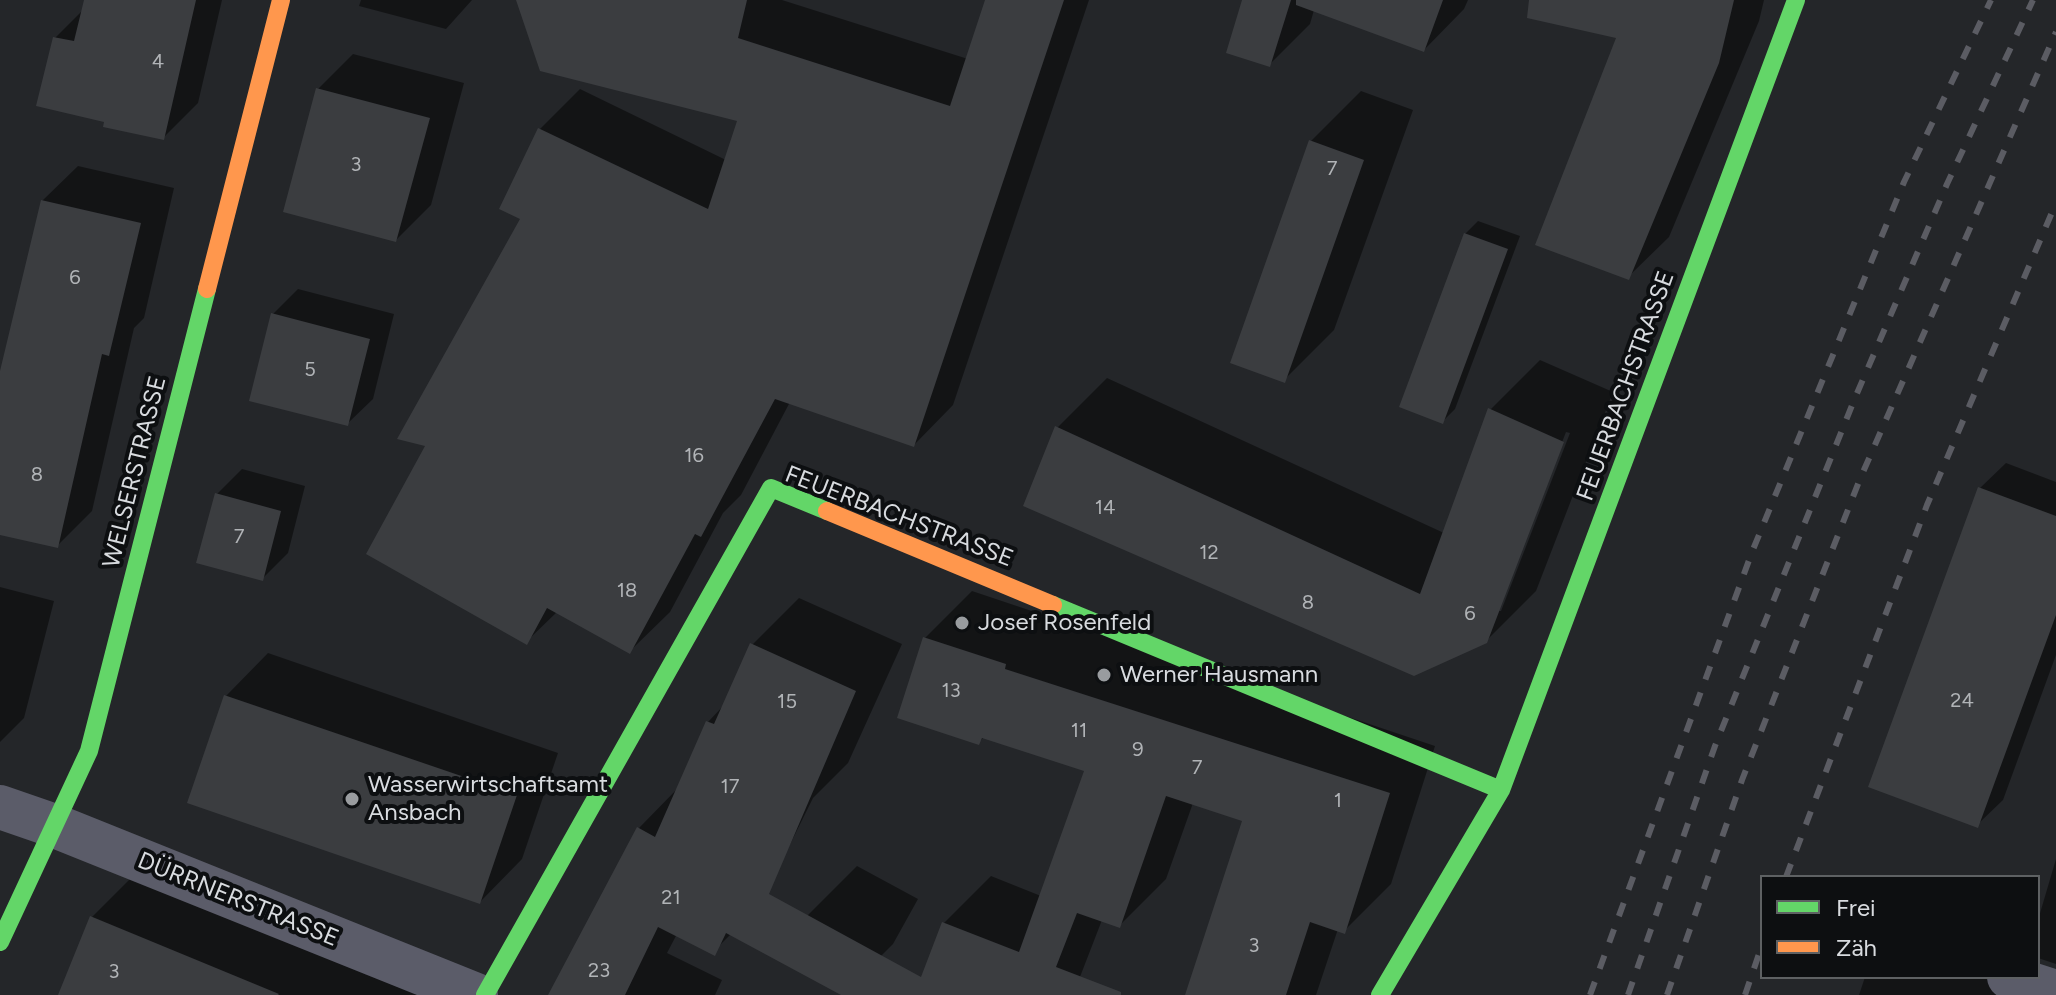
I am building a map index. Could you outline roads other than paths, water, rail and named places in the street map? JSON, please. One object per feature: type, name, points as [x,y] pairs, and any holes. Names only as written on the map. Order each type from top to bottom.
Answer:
[{"type":"street","name":"WELSERSTRASSE","points":[[0,942],[89,751],[281,0]]},
{"type":"street","name":"FEUERBACHSTRASSE","points":[[1380,995],[1501,790],[1796,0]]},
{"type":"street","name":"FEUERBACHSTRASSE","points":[[485,995],[771,488],[1501,790]]},
{"type":"street","name":"DÜRRNERSTRASSE","points":[[0,807],[55,826],[476,995]]},
{"type":"street","points":[[2015,979],[2056,992]]},
{"type":"railway","points":[[1590,995],[1752,552],[1904,182],[1991,0]]},
{"type":"railway","points":[[1628,995],[1715,746],[1855,398],[1947,184],[2033,0]]},
{"type":"railway","points":[[1667,995],[1742,780],[1860,479],[2056,32]]},
{"type":"railway","points":[[1787,875],[1927,505],[2056,203]]},
{"type":"railway","points":[[1745,995],[1760,951]]},
{"type":"place","name":"Josef Rosenfeld","points":[[962,623]]},
{"type":"place","name":"Werner Hausmann","points":[[1104,675]]},
{"type":"place","name":"Wasserwirtschaftsamt Ansbach","points":[[352,799]]}]
